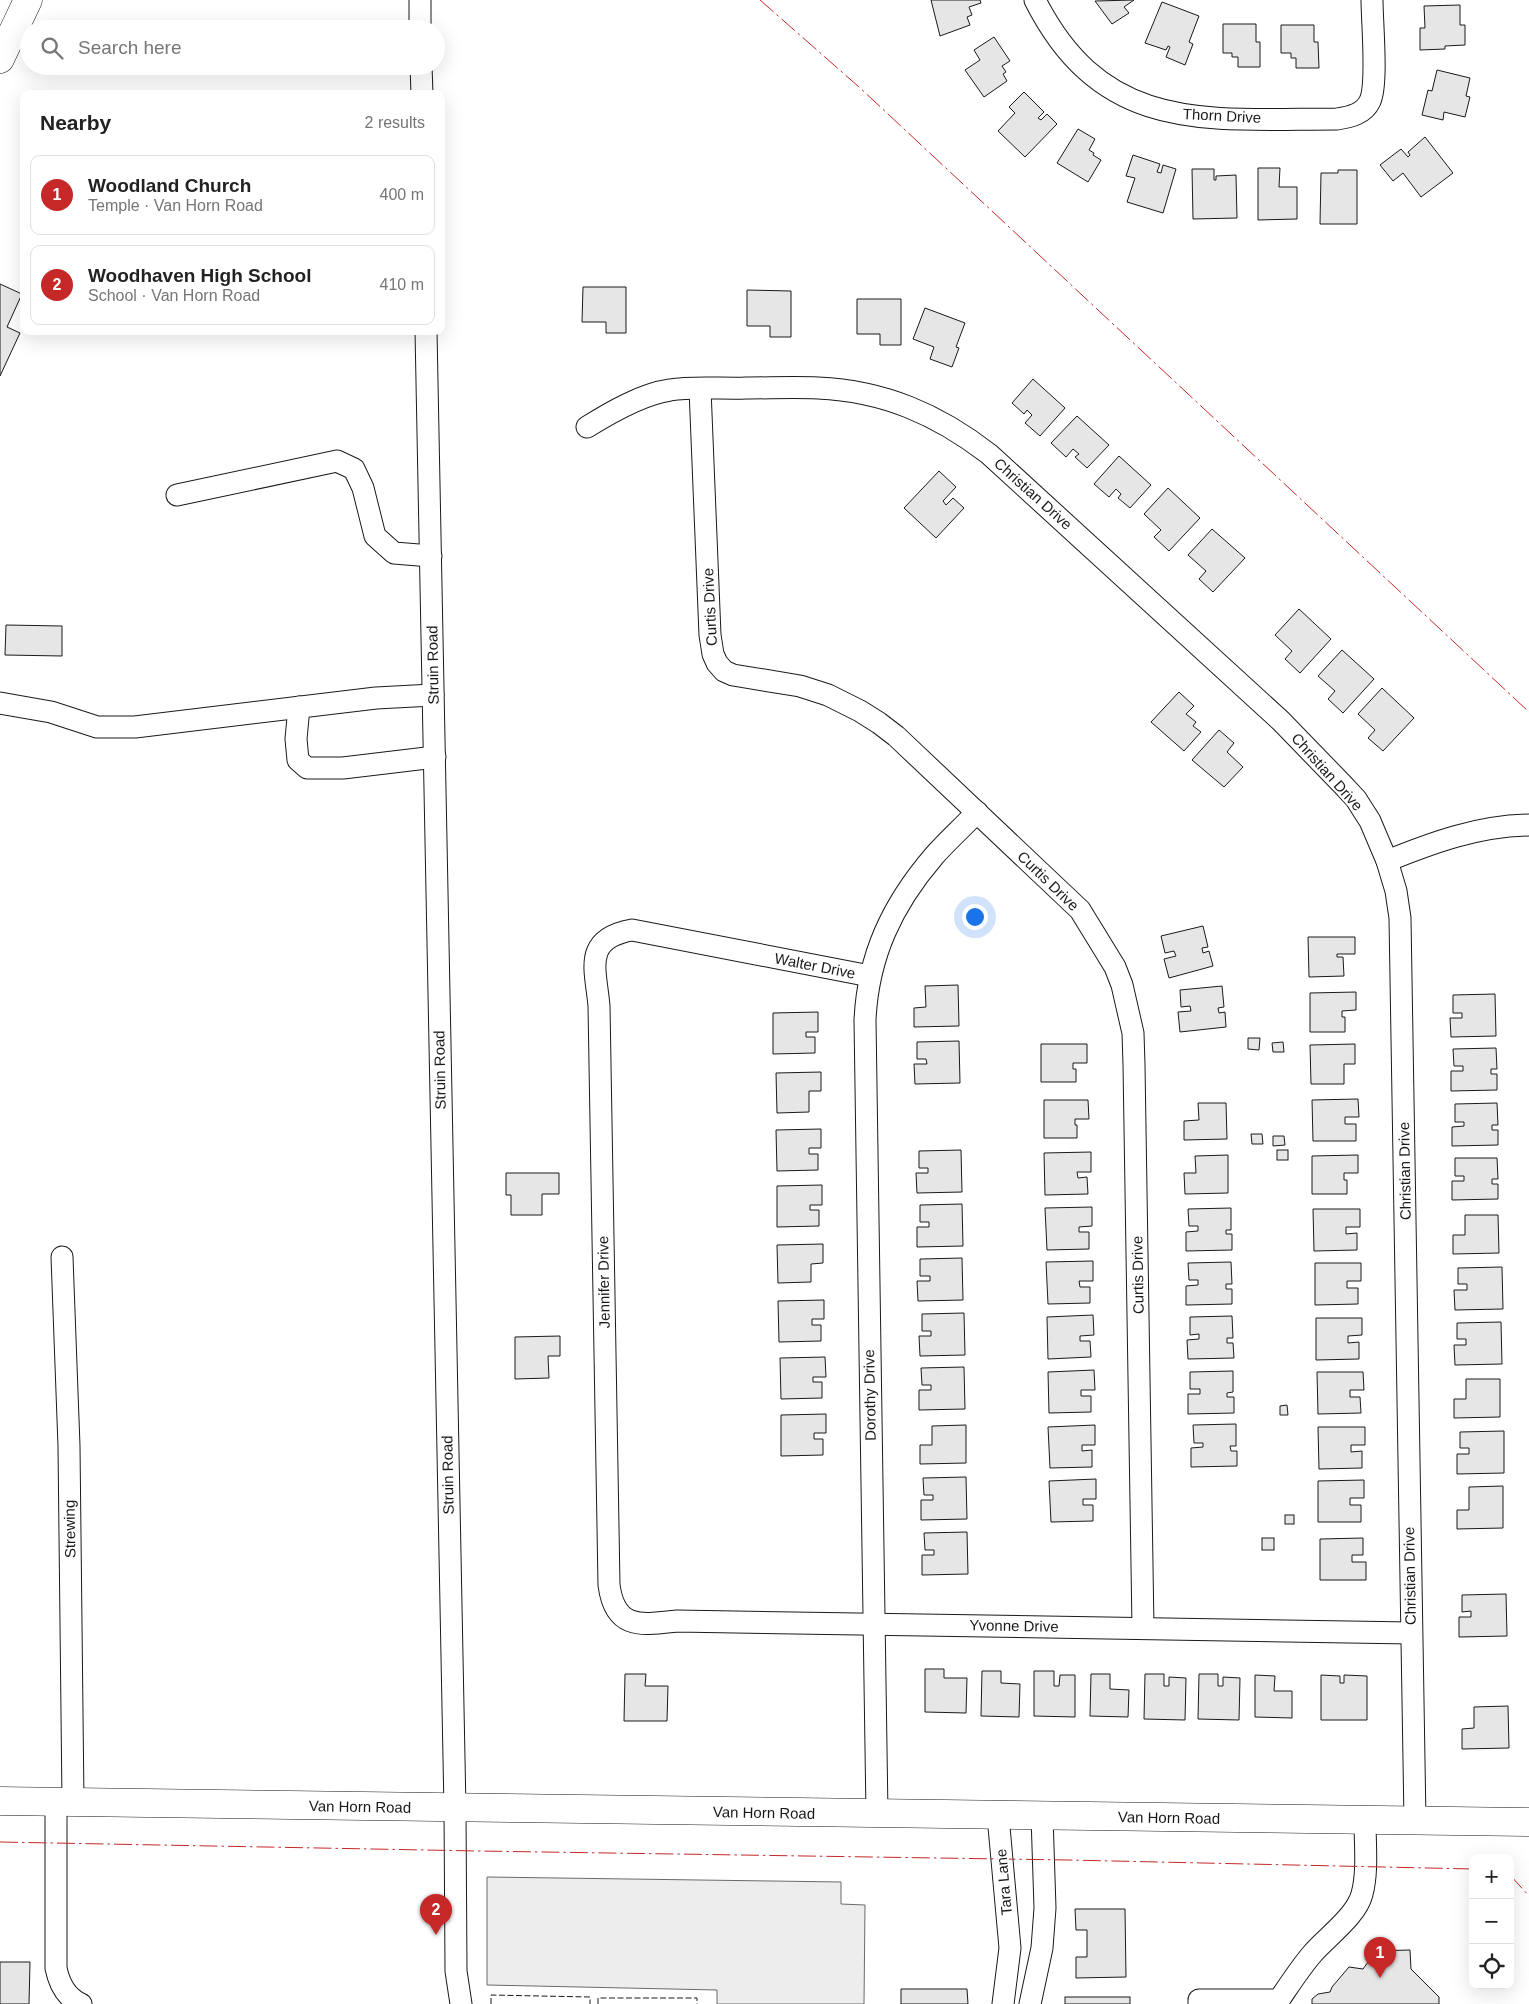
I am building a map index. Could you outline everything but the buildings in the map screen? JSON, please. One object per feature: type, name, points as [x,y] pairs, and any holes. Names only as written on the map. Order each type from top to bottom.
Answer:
[{"type":"main road","points":[[2,47],[28,0]]},
{"type":"main road","name":"Van Horn Road","points":[[0,1801],[455,1809],[1529,1822]]},
{"type":"street","points":[[420,0],[420,20]]},
{"type":"street","name":"Thorn Drive","points":[[1035,0],[1048,26],[1061,45],[1084,68],[1105,84],[1126,97],[1163,111],[1191,117],[1221,119],[1337,119],[1354,115],[1364,109],[1370,102],[1374,84],[1372,0]]},
{"type":"street","points":[[421,75],[422,90]]},
{"type":"street","name":"Struin Road","points":[[426,335],[455,1809],[456,1971],[461,2004]]},
{"type":"street","name":"Christian Drive","points":[[587,427],[622,406],[670,390],[700,389],[818,388],[854,391],[886,398],[940,420],[966,436],[989,454],[1302,742],[1356,799],[1370,821],[1387,860],[1396,892],[1400,918],[1415,1822]]},
{"type":"street","name":"Curtis Drive","points":[[700,389],[710,635],[713,654],[717,663],[724,671],[733,675],[800,686],[828,695],[860,711],[896,736],[1080,910],[1115,968],[1130,1016],[1134,1065],[1143,1628]]},
{"type":"street","points":[[177,495],[337,462],[354,469],[363,488],[375,536],[394,553],[431,556]]},
{"type":"street","points":[[0,703],[51,712],[97,727],[135,727],[376,698],[433,695]]},
{"type":"street","points":[[299,707],[296,739],[298,760],[307,768],[343,768],[435,757]]},
{"type":"street","name":"Walter Drive","points":[[599,948],[605,940],[618,932],[632,930],[870,976],[882,937],[901,901],[934,856],[977,812]]},
{"type":"street","points":[[1387,860],[1438,840],[1466,832],[1529,825]]},
{"type":"street","name":"Jennifer Drive","points":[[599,948],[594,966],[599,1006],[609,1585],[612,1600],[620,1614]]},
{"type":"street","name":"Dorothy Drive","points":[[870,976],[865,1020],[877,1814]]},
{"type":"street","name":"Strewing","points":[[62,1257],[69,1446],[64,1802],[56,1968],[63,1989],[69,1996],[81,2004]]},
{"type":"street","name":"Yvonne Drive","points":[[620,1614],[634,1623],[644,1625],[677,1621],[1411,1632]]},
{"type":"street","name":"Tara Lane","points":[[998,1816],[1010,1948],[1003,2004]]},
{"type":"street","points":[[1030,2004],[1042,1948],[1045,1908],[1042,1816]]},
{"type":"street","points":[[1198,2004],[1198,2000],[1279,2002],[1296,1973],[1313,1952],[1357,1906],[1362,1895],[1364,1881],[1365,1821]]},
{"type":"street","points":[[1010,1948],[1042,1948]]},
{"type":"shaded area","points":[[487,1877],[841,1882],[841,1904],[865,1905],[864,2004],[717,2004],[717,1990],[487,1985]]},
{"type":"fence","points":[[491,2004],[491,1995],[590,1997],[590,2004]]},
{"type":"fence","points":[[598,2004],[598,1998],[697,1998],[697,2004]]},
{"type":"power","points":[[760,0],[859,87],[1529,712]]},
{"type":"power","points":[[0,1842],[1068,1860],[1469,1869]]},
{"type":"power","points":[[1514,1879],[1529,1896]]},
{"type":"place","name":"Woodhaven High School","points":[[436,1935]]},
{"type":"place","name":"Woodland Church","points":[[1380,1978]]}]
